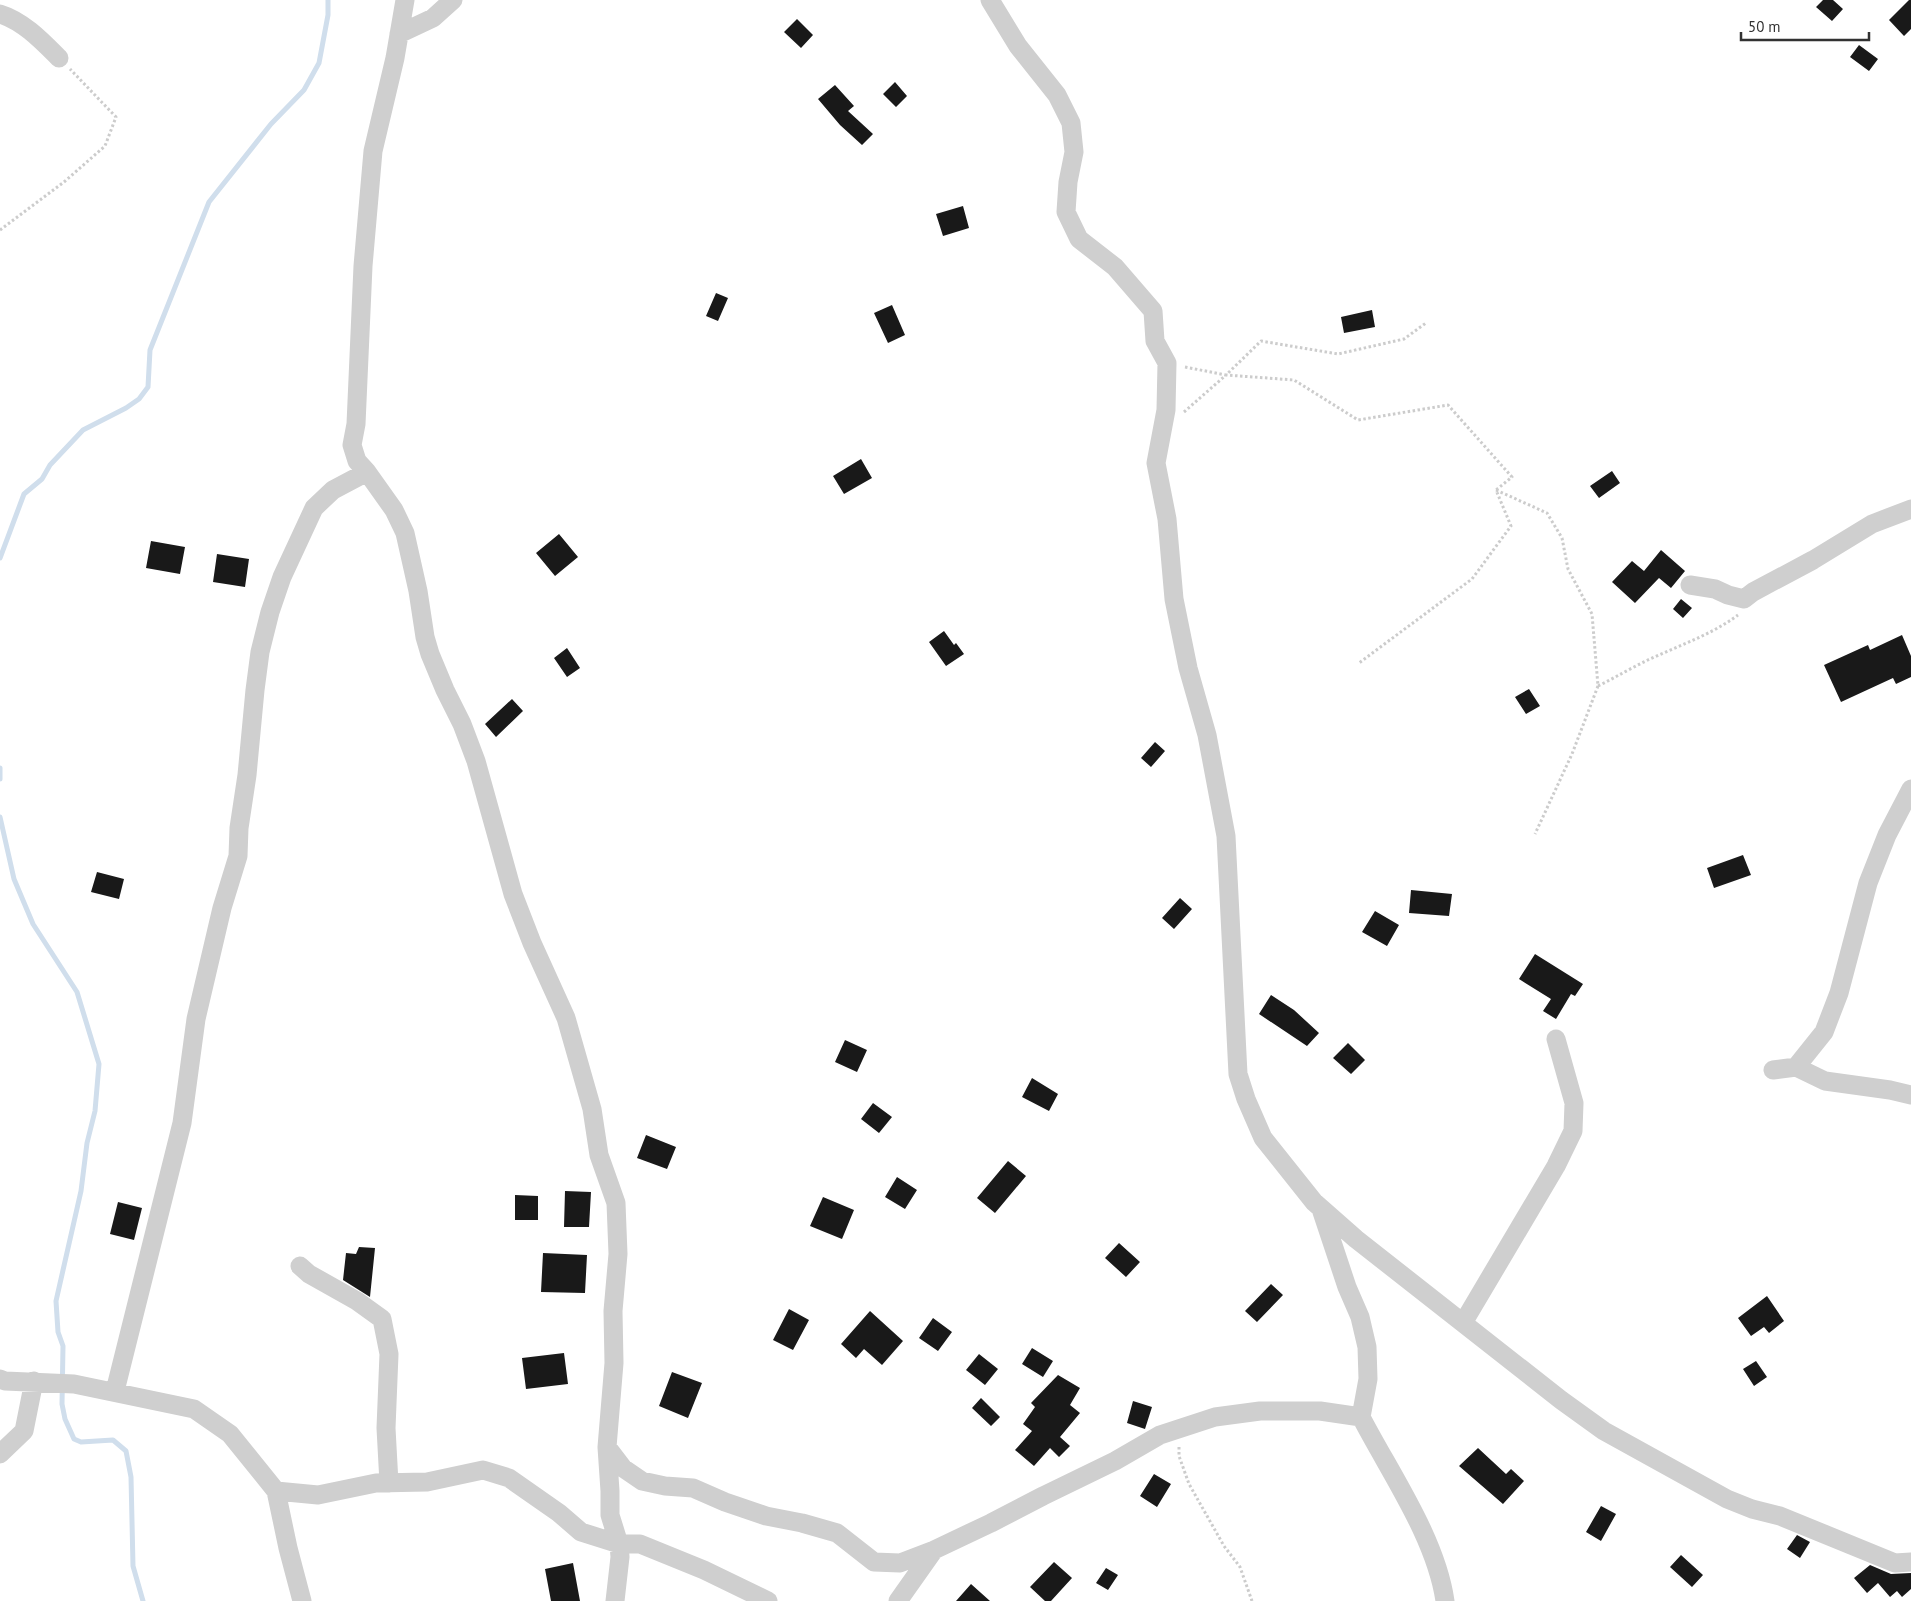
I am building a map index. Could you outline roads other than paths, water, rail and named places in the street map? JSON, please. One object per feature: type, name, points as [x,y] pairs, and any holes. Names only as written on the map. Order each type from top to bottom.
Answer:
[{"type":"street","points":[[405,0],[400,34],[373,151],[363,266],[357,406],[352,445],[357,461],[394,510],[405,533],[430,654],[462,724],[476,762],[513,894],[566,1018],[592,1109],[599,1155],[616,1203],[618,1254],[613,1311],[614,1363],[607,1448],[610,1515],[619,1544],[620,1557],[615,1601]]},
{"type":"street","points":[[400,34],[433,18],[453,0]]},
{"type":"street","points":[[990,0],[1018,46],[1057,95],[1071,123],[1074,152],[1068,182],[1066,212],[1079,239],[1115,267],[1152,312],[1155,341],[1167,363],[1166,410],[1156,463],[1167,519],[1174,600],[1188,668],[1207,735],[1226,836],[1238,1074],[1246,1099],[1264,1138],[1288,1172],[1320,1208],[1356,1239],[1561,1400],[1604,1430],[1727,1499],[1780,1516],[1895,1563],[1911,1562]]},
{"type":"street","points":[[0,14],[8,16],[41,40],[59,58]]},
{"type":"street","points":[[115,1391],[182,1123],[196,1019],[222,908],[238,856],[239,828],[247,775],[254,690],[260,652],[270,612],[282,577],[314,508],[333,490],[367,472]]},
{"type":"street","points":[[1690,585],[1715,589],[1744,599],[1872,524],[1911,508]]},
{"type":"street","points":[[1796,1067],[1824,1032],[1839,993],[1868,883],[1887,835],[1911,789]]},
{"type":"street","points":[[1463,1323],[1556,1166],[1573,1131],[1574,1103],[1556,1039]]},
{"type":"street","points":[[1773,1070],[1796,1067],[1824,1081],[1890,1090],[1911,1096]]},
{"type":"street","points":[[1320,1208],[1347,1287],[1360,1317],[1367,1347],[1368,1379],[1361,1417],[1431,1548],[1443,1585],[1445,1601]]},
{"type":"street","points":[[300,1266],[309,1274],[357,1301],[382,1319],[389,1354],[386,1428],[389,1483]]},
{"type":"street","points":[[0,1379],[5,1381],[74,1384],[115,1391],[194,1409],[230,1434],[276,1491],[302,1601]]},
{"type":"street","points":[[0,1454],[24,1431],[34,1381]]},
{"type":"street","points":[[607,1448],[623,1468],[642,1481],[665,1486],[693,1488],[725,1502],[766,1516],[802,1523],[837,1533],[874,1562],[900,1563],[934,1550],[991,1523],[1177,1428],[1215,1416],[1260,1411],[1320,1411],[1361,1417]]},
{"type":"street","points":[[276,1491],[318,1495],[376,1483],[427,1482],[483,1470],[509,1478],[559,1512],[581,1532],[619,1544],[640,1544],[704,1570],[768,1601]]},
{"type":"street","points":[[898,1601],[934,1550]]},
{"type":"waterway","points":[[0,558],[24,494],[42,479],[50,465],[83,430],[126,408],[139,399],[148,387],[150,350],[209,202],[271,124],[304,90],[319,63],[328,15],[328,0]]},
{"type":"waterway","points":[[0,768],[0,779]]},
{"type":"waterway","points":[[0,817],[14,879],[33,924],[77,992],[99,1064],[95,1111],[87,1143],[81,1191],[56,1301],[58,1332],[63,1346],[62,1404],[65,1419],[74,1439],[81,1442],[113,1440],[126,1451],[131,1477],[133,1566],[143,1601]]}]
